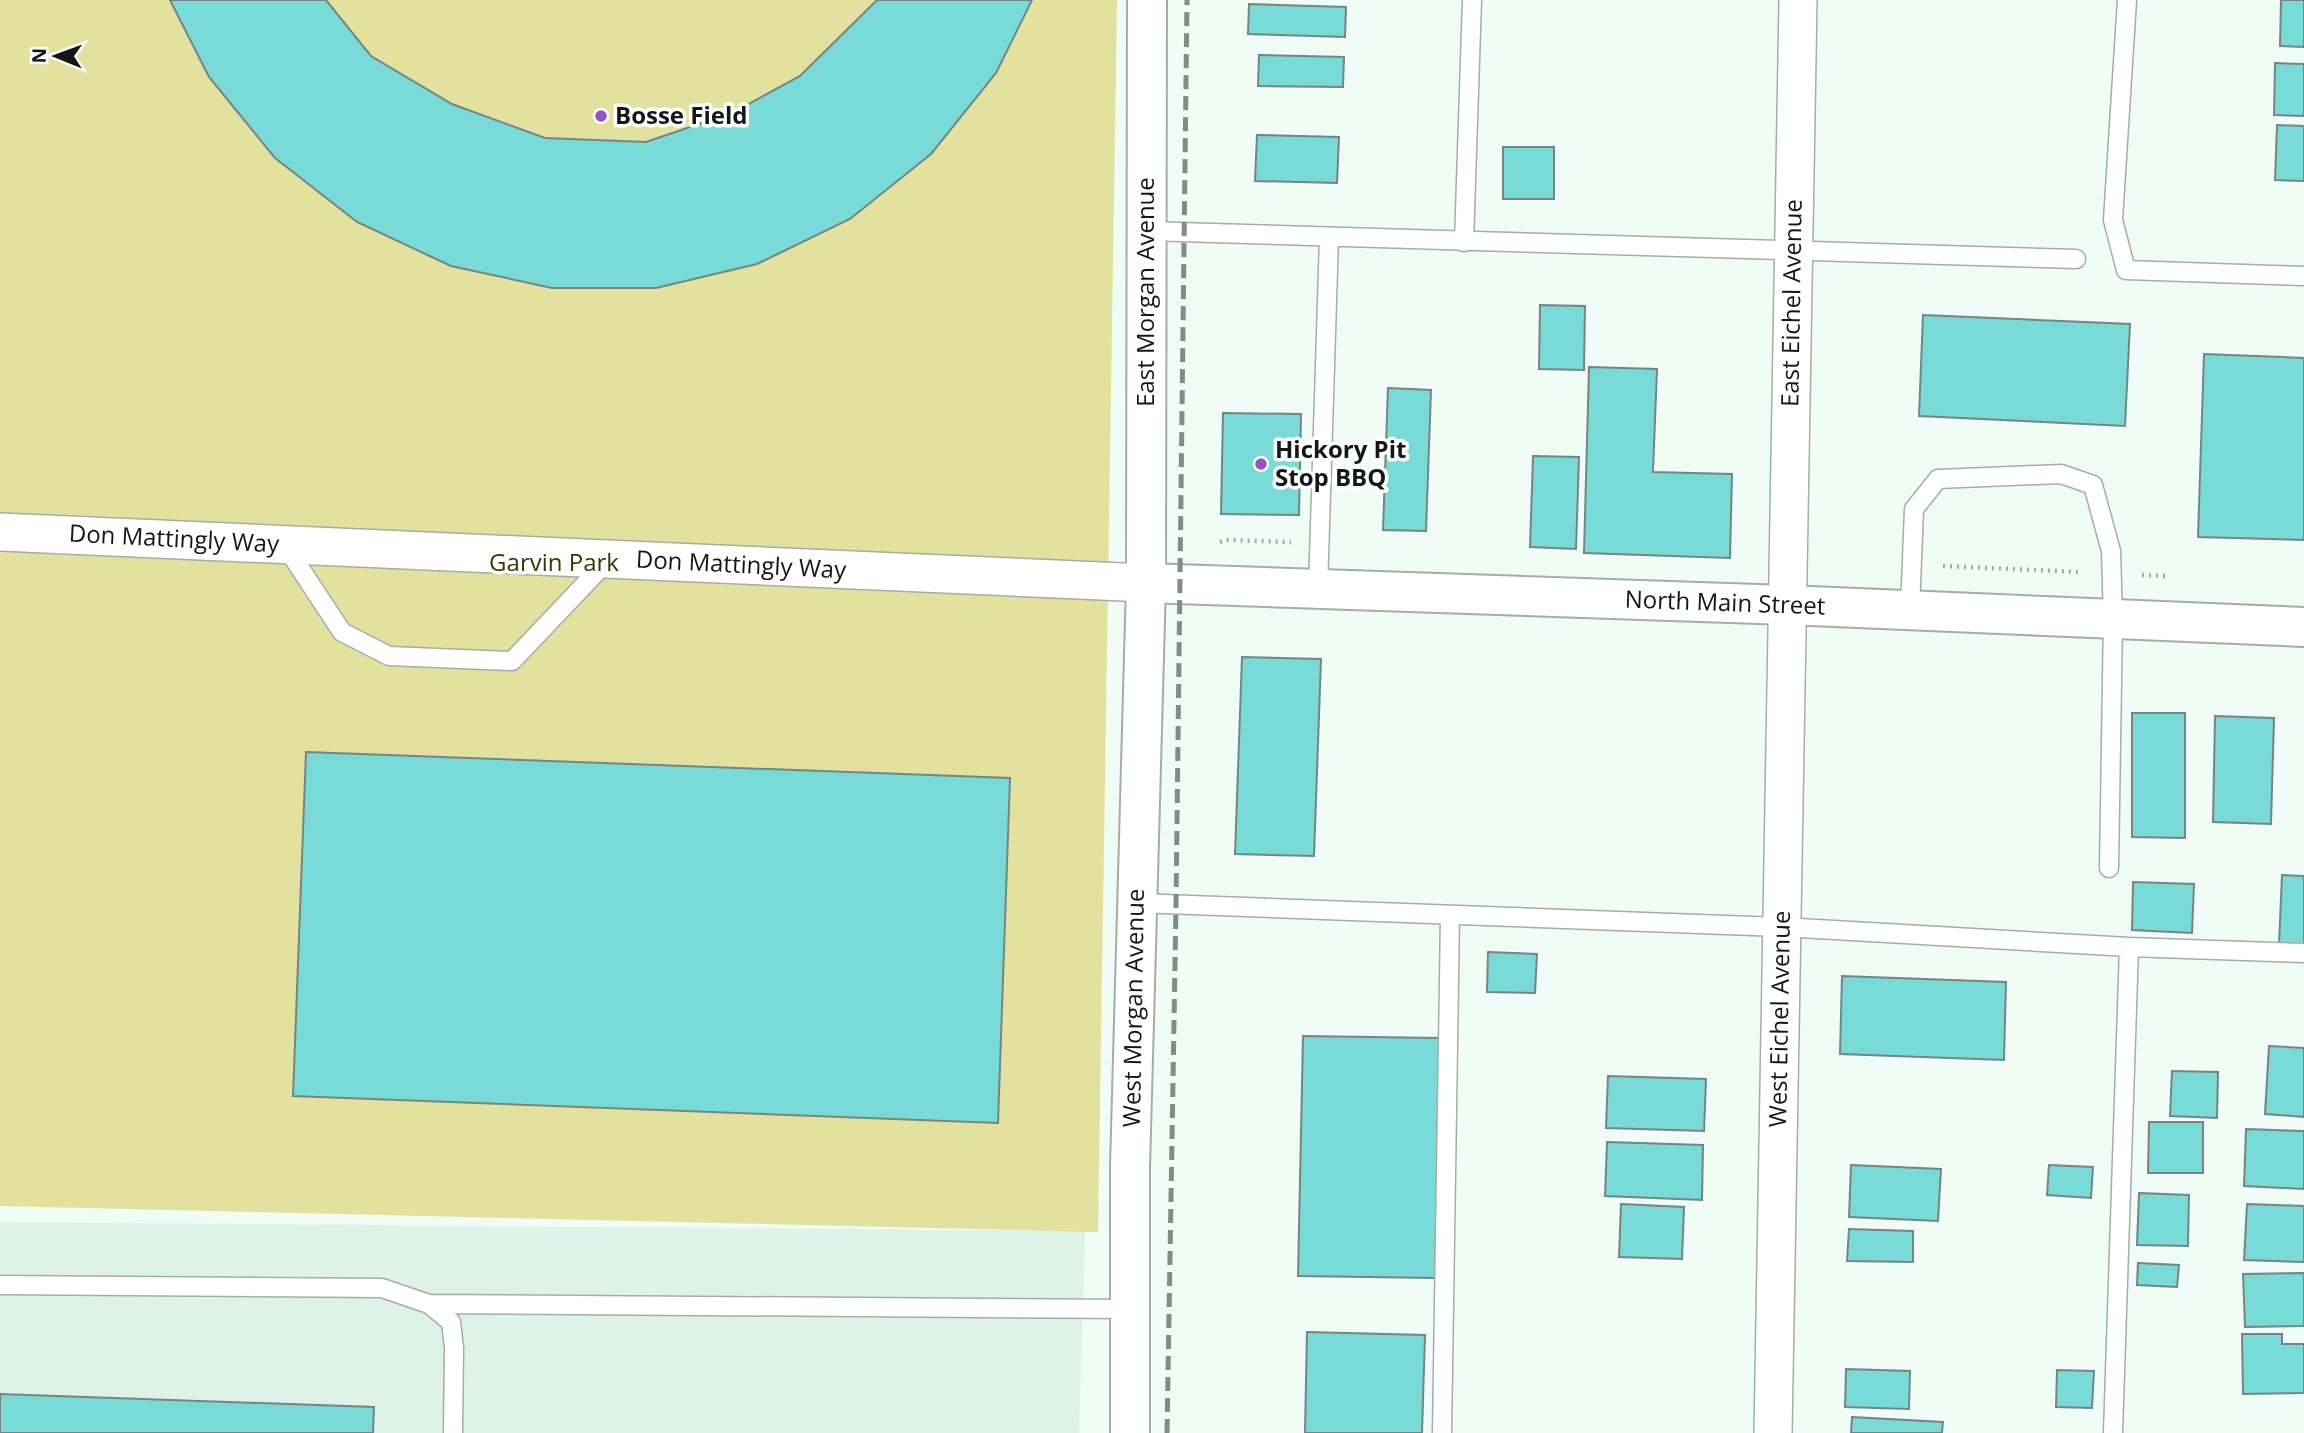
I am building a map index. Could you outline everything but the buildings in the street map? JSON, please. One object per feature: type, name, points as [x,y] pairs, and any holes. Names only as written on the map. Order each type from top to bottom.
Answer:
[{"type":"street","name":"East Morgan Avenue","points":[[1146,583],[1147,0]]},
{"type":"street","name":"East Eichel Avenue","points":[[1787,605],[1798,0]]},
{"type":"street","name":"Don Mattingly Way","points":[[0,532],[1146,583]]},
{"type":"street","name":"North Main Street","points":[[1146,583],[1787,605],[2304,627]]},
{"type":"street","name":"West Morgan Avenue","points":[[1130,1433],[1130,1167],[1146,583]]},
{"type":"street","name":"West Eichel Avenue","points":[[1773,1433],[1787,605]]},
{"type":"lane","points":[[1464,242],[1472,0]]},
{"type":"lane","points":[[2127,0],[2113,220],[2126,270],[2304,276]]},
{"type":"lane","points":[[1146,231],[2076,259]]},
{"type":"lane","points":[[1318,589],[1329,238]]},
{"type":"lane","points":[[1910,610],[1914,509],[1938,479],[2061,474],[2093,485],[2110,551],[2113,619],[2109,868]]},
{"type":"lane","points":[[284,544],[342,632],[389,656],[512,661],[609,559]]},
{"type":"lane","points":[[1137,903],[1782,927],[2129,947],[2304,953]]},
{"type":"lane","points":[[1443,1433],[1450,915]]},
{"type":"lane","points":[[2113,1433],[2129,947]]},
{"type":"lane","points":[[0,1285],[382,1288],[429,1304],[1131,1309]]},
{"type":"lane","points":[[429,1304],[450,1322],[454,1348],[453,1433]]},
{"type":"path","points":[[1913,564],[2166,576]]},
{"type":"shaded area","points":[[0,1222],[1085,1231],[1079,1433],[0,1433]]},
{"type":"green space","name":"Garvin Park","points":[[0,0],[1117,0],[1098,1232],[0,1206]]},
{"type":"railway","points":[[1167,1433],[1187,0]]},
{"type":"place","name":"Bosse Field","points":[[601,116]]},
{"type":"place","name":"Hickory Pit Stop BBQ","points":[[1261,464]]}]
